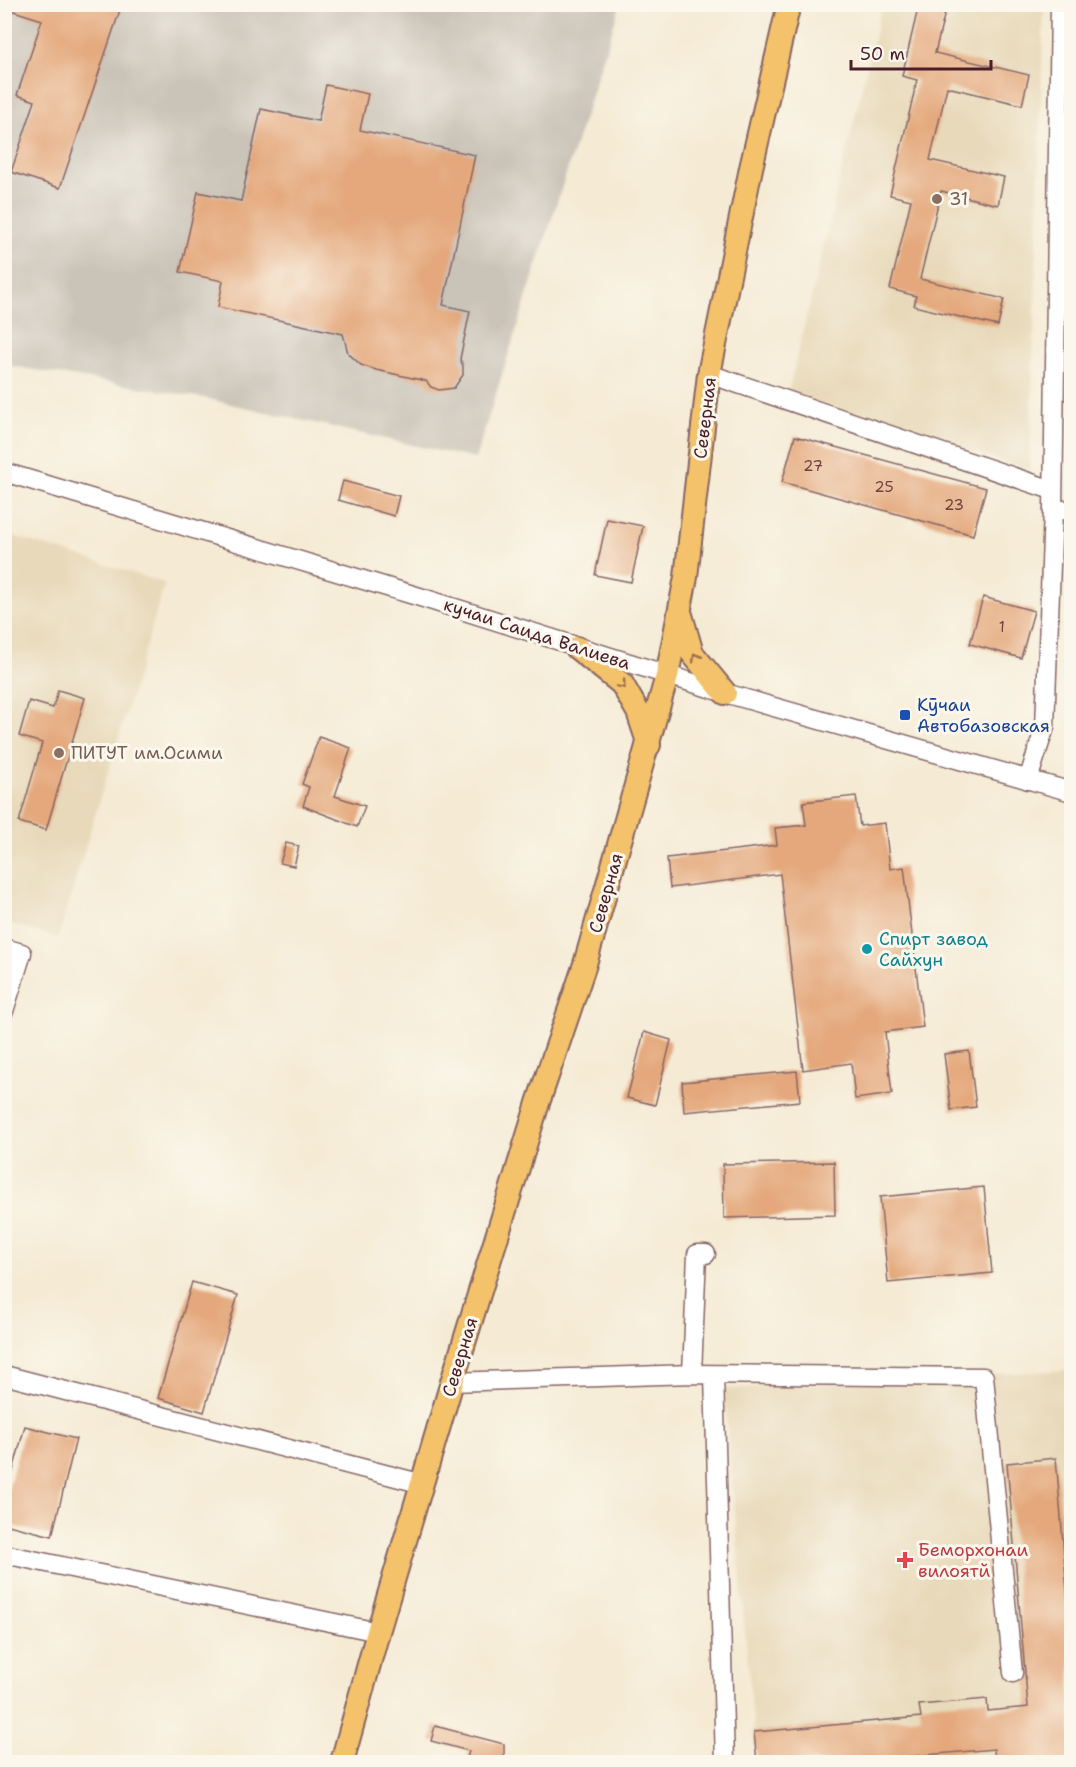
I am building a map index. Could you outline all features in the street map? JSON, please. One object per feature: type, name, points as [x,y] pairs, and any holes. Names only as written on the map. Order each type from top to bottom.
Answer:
[{"type":"main road","name":"Северная","points":[[342,1762],[452,1382],[538,1103],[585,964],[667,676],[686,578],[709,374],[751,168],[789,4]]},
{"type":"main road","points":[[680,613],[693,653],[725,693]]},
{"type":"main road","points":[[578,648],[622,684],[638,712],[649,745]]},
{"type":"street","points":[[1028,780],[1045,727],[1052,490],[1064,273],[1065,55],[1060,4]]},
{"type":"street","points":[[709,374],[1052,490]]},
{"type":"street","name":"кучаи Саида Валиева","points":[[4,472],[409,593],[667,676],[1071,792]]},
{"type":"street","points":[[1053,510],[1071,510]]},
{"type":"street","points":[[4,948],[22,953],[4,1011]]},
{"type":"street","points":[[692,1374],[697,1254],[706,1254]]},
{"type":"street","points":[[452,1382],[692,1374],[984,1377],[1013,1673]]},
{"type":"street","points":[[4,1375],[423,1484]]},
{"type":"street","points":[[714,1375],[725,1762]]},
{"type":"street","points":[[4,1554],[378,1632]]},
{"type":"shaded area","points":[[4,5],[620,5],[475,459],[204,398],[5,365]]},
{"type":"shaded area","name":"31","points":[[882,5],[1044,5],[1030,470],[788,393]]},
{"type":"shaded area","name":"ПИТУТ им.Осими","points":[[4,533],[165,583],[58,938],[5,922]]},
{"type":"shaded area","name":"Беморхонаи вилоятй","points":[[1071,1370],[1071,1762],[725,1762],[756,1757],[724,1389]]},
{"type":"building","points":[[4,4],[122,4],[60,188],[11,172],[35,101],[17,95],[42,20],[4,8]]},
{"type":"building","points":[[919,4],[947,4],[935,53],[1029,75],[1022,105],[947,87],[930,160],[1004,177],[998,205],[941,191],[920,279],[1004,299],[998,326],[914,306],[916,296],[890,289],[911,200],[890,195],[917,80],[902,76]]},
{"type":"building","points":[[326,85],[368,94],[360,130],[475,155],[443,305],[470,311],[460,359],[463,375],[454,388],[439,390],[431,387],[426,381],[361,365],[348,353],[343,334],[218,307],[223,281],[180,272],[198,192],[241,201],[261,109],[318,121]]},
{"type":"building","points":[[795,436],[986,488],[973,535],[782,482]]},
{"type":"building","points":[[343,481],[399,496],[394,516],[338,500]]},
{"type":"building","points":[[607,519],[643,526],[631,582],[595,575]]},
{"type":"building","points":[[983,597],[1034,611],[1021,658],[970,644]]},
{"type":"building","points":[[58,690],[85,698],[46,830],[19,822],[42,743],[19,736],[29,701],[53,708]]},
{"type":"building","points":[[319,737],[351,748],[335,796],[365,806],[357,827],[303,806],[309,787],[302,784]]},
{"type":"building","name":"Спирт завод Сайхун","points":[[856,796],[860,826],[885,823],[890,869],[904,867],[923,1027],[885,1032],[892,1094],[855,1099],[851,1063],[803,1070],[780,874],[670,888],[667,858],[777,845],[775,828],[806,825],[803,802]]},
{"type":"building","points":[[286,843],[299,846],[294,866],[280,863]]},
{"type":"building","points":[[644,1032],[671,1040],[655,1105],[627,1098]]},
{"type":"building","points":[[969,1051],[976,1107],[951,1110],[944,1054]]},
{"type":"building","points":[[797,1071],[800,1101],[684,1112],[682,1082]]},
{"type":"building","points":[[834,1162],[835,1215],[724,1218],[723,1164]]},
{"type":"building","points":[[984,1187],[992,1273],[888,1283],[880,1197]]},
{"type":"building","points":[[192,1282],[238,1295],[204,1412],[158,1398]]},
{"type":"building","points":[[25,1426],[76,1439],[52,1536],[4,1524],[4,1504]]},
{"type":"building","points":[[1056,1458],[1071,1638],[1071,1762],[995,1762],[994,1749],[845,1762],[757,1762],[754,1732],[921,1717],[919,1705],[987,1699],[988,1711],[1028,1707],[1007,1463]]},
{"type":"building","points":[[435,1726],[504,1744],[504,1762],[466,1762],[469,1751],[431,1741]]},
{"type":"place","name":"31","points":[[937,199]]},
{"type":"place","name":"Кӯчаи Автобазовская","points":[[905,715]]},
{"type":"place","name":"ПИТУТ им.Осими","points":[[59,753]]},
{"type":"place","name":"Спирт завод Сайхун","points":[[867,949]]},
{"type":"place","name":"Беморхонаи вилоятй","points":[[905,1560]]}]
